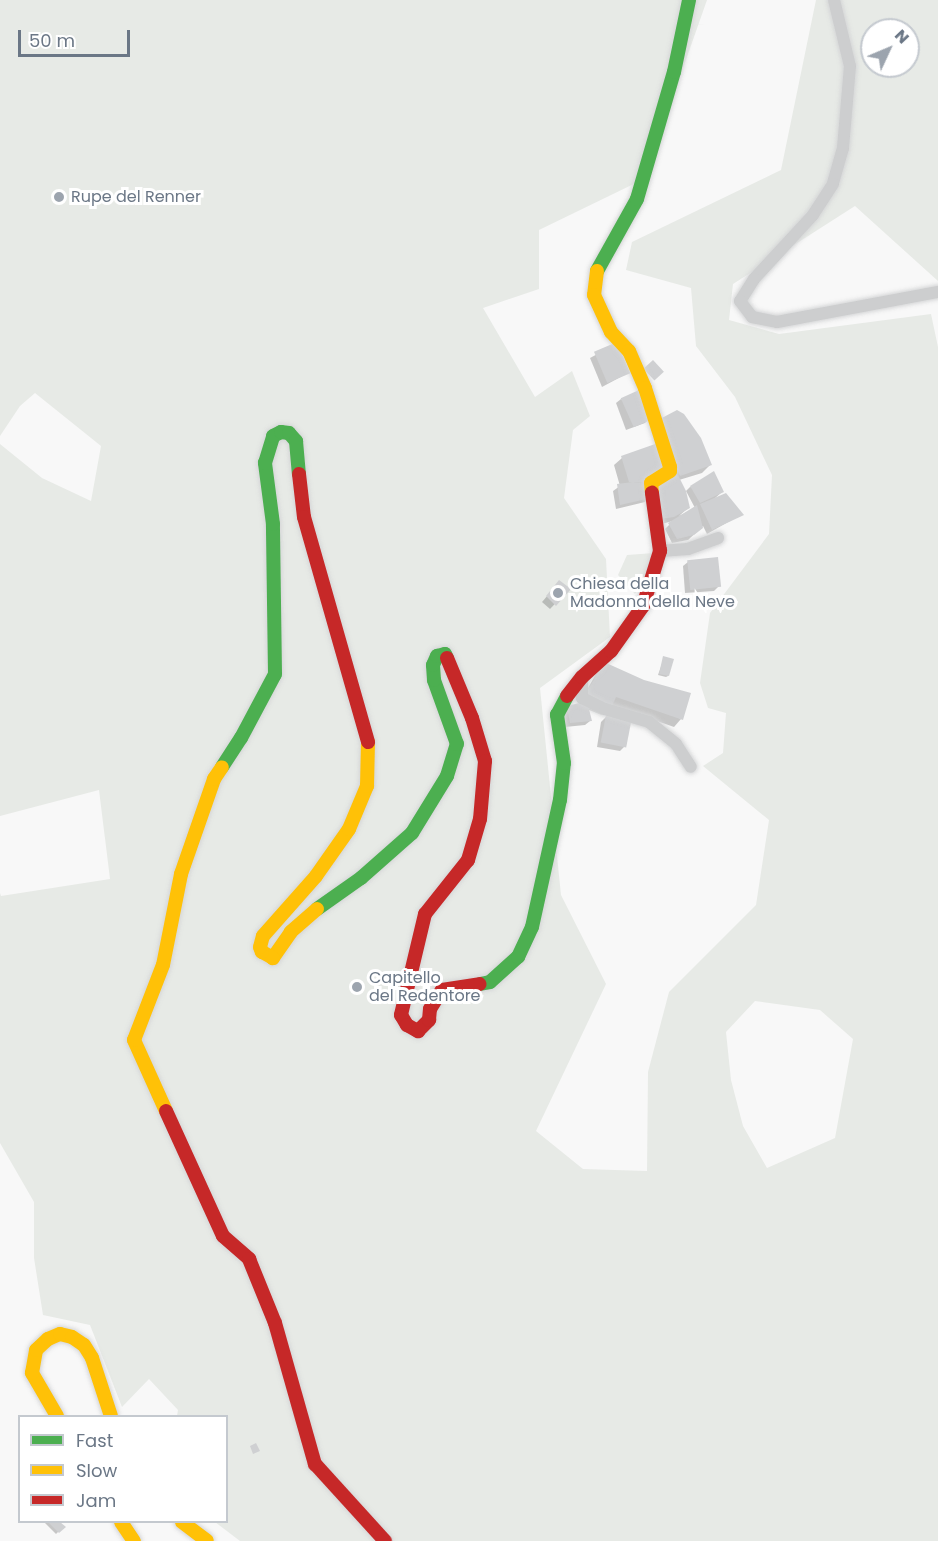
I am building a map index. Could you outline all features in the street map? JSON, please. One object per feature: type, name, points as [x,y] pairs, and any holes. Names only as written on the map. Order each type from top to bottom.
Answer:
[{"type":"street","points":[[385,1541],[327,1480],[315,1464],[275,1323],[249,1259],[223,1236],[134,1040],[162,965],[182,874],[214,779],[241,738],[275,674],[273,524],[265,463],[273,436],[289,432],[296,441],[304,517],[368,743],[367,786],[349,829],[316,876],[262,936],[260,947],[266,956],[273,958],[291,932],[316,910],[361,878],[412,833],[447,776],[457,744],[434,680],[433,665],[437,656],[445,654],[472,718],[484,761],[480,819],[468,860],[425,914],[401,1015],[407,1025],[418,1030],[429,1020],[430,1009],[442,990],[490,982],[518,957],[532,927],[560,800],[564,763],[558,715],[562,702],[582,677],[611,651],[643,606],[660,551],[651,483],[670,471],[670,468],[641,379],[629,351],[610,332],[594,295],[595,274],[638,199],[674,72],[689,0]]},
{"type":"street","points":[[834,0],[850,66],[843,148],[833,184],[813,215],[754,279],[740,301],[752,317],[777,322],[938,292]]},
{"type":"street","points":[[660,551],[688,549],[718,537]]},
{"type":"street","points":[[582,677],[582,698],[605,709],[649,722],[676,744],[690,767]]},
{"type":"street","points":[[56,1415],[32,1372],[36,1350],[48,1339],[60,1334],[72,1337],[84,1345],[92,1358],[111,1415]]},
{"type":"street","points":[[123,1523],[134,1541]]},
{"type":"street","points":[[184,1523],[207,1541]]},
{"type":"shaded area","points":[[0,0],[707,0],[644,179],[539,230],[539,289],[483,308],[535,397],[572,371],[590,416],[573,430],[564,498],[606,559],[610,637],[540,688],[561,895],[606,984],[536,1131],[583,1169],[647,1171],[648,1072],[669,992],[756,905],[769,820],[703,766],[723,753],[726,713],[708,708],[700,683],[710,613],[769,534],[772,475],[735,397],[696,346],[691,288],[626,270],[632,242],[781,170],[816,0],[938,0],[938,281],[855,206],[733,284],[729,320],[779,334],[931,314],[938,347],[938,1541],[240,1541],[216,1523],[228,1523],[228,1415],[177,1415],[178,1410],[149,1379],[122,1407],[90,1325],[43,1315],[34,1258],[34,1202],[0,1143],[0,893],[1,896],[110,879],[99,790],[0,816],[0,444],[42,478],[91,501],[101,446],[35,393],[20,406],[0,436]],"holes":[[[755,1001],[820,1010],[853,1039],[835,1138],[767,1168],[743,1126],[731,1080],[726,1032]]]},
{"type":"shaded area","points":[[654,553],[642,585],[635,594],[618,575],[627,555]]},
{"type":"building","points":[[617,342],[630,373],[607,383],[594,352]]},
{"type":"building","points":[[653,360],[664,372],[654,381],[643,369]]},
{"type":"building","points":[[639,390],[652,419],[634,427],[621,398]]},
{"type":"building","points":[[677,410],[684,414],[701,438],[712,465],[680,476],[658,420]]},
{"type":"building","points":[[658,443],[664,465],[647,483],[629,482],[621,456]]},
{"type":"building","points":[[714,471],[724,492],[700,503],[690,486]]},
{"type":"building","points":[[678,475],[686,491],[690,508],[674,517],[660,519],[654,483],[667,476]]},
{"type":"building","points":[[633,482],[648,484],[651,498],[620,505],[617,484]]},
{"type":"building","points":[[726,493],[744,515],[712,530],[700,504]]},
{"type":"building","points":[[697,505],[703,528],[694,535],[677,539],[668,523]]},
{"type":"building","points":[[718,557],[721,587],[690,590],[687,560]]},
{"type":"building","name":"Chiesa della Madonna della Neve","points":[[559,580],[571,589],[556,606],[546,596]]},
{"type":"building","points":[[663,656],[674,659],[669,676],[659,674]]},
{"type":"building","points":[[604,662],[644,680],[691,693],[683,720],[616,697],[611,708],[584,697]]},
{"type":"building","points":[[587,701],[592,721],[570,723],[567,706]]},
{"type":"building","points":[[606,715],[632,720],[626,747],[601,742]]},
{"type":"building","points":[[256,1443],[260,1451],[253,1454],[250,1446]]},
{"type":"building","points":[[49,1523],[61,1523],[66,1527],[59,1533]]},
{"type":"traffic: fast","points":[[597,271],[637,199],[674,72],[689,0]]},
{"type":"traffic: fast","points":[[222,767],[241,738],[275,674],[273,524],[265,463],[273,436],[281,432],[289,433],[296,441],[299,474]]},
{"type":"traffic: fast","points":[[317,909],[361,878],[412,833],[447,776],[457,744],[434,680],[433,665],[437,656],[445,654],[447,658]]},
{"type":"traffic: fast","points":[[480,984],[490,982],[518,957],[532,927],[560,800],[564,763],[557,715],[567,696]]},
{"type":"traffic: slow","points":[[597,271],[594,295],[611,332],[629,351],[645,388],[670,467],[670,471],[651,483],[652,493]]},
{"type":"traffic: slow","points":[[317,909],[291,932],[273,958],[262,952],[260,947],[263,936],[316,876],[349,829],[367,786],[368,742]]},
{"type":"traffic: slow","points":[[166,1111],[134,1040],[163,965],[181,874],[214,779],[222,767]]},
{"type":"traffic: slow","points":[[56,1415],[32,1373],[36,1350],[48,1339],[60,1334],[72,1337],[84,1345],[92,1358],[111,1415]]},
{"type":"traffic: slow","points":[[122,1523],[134,1541]]},
{"type":"traffic: slow","points":[[183,1523],[207,1541]]},
{"type":"traffic: jam","points":[[299,474],[304,517],[368,742]]},
{"type":"traffic: jam","points":[[567,696],[582,677],[611,651],[643,606],[660,551],[652,493]]},
{"type":"traffic: jam","points":[[447,658],[472,718],[485,761],[480,819],[468,860],[425,914],[401,1015],[407,1025],[418,1031],[429,1020],[430,1009],[442,990],[480,984]]},
{"type":"traffic: jam","points":[[166,1111],[223,1236],[249,1259],[275,1323],[315,1464],[385,1541]]},
{"type":"place","name":"Rupe del Renner","points":[[59,197]]},
{"type":"place","name":"Chiesa della Madonna della Neve","points":[[558,593]]},
{"type":"place","name":"Capitello del Redentore","points":[[357,987]]}]
